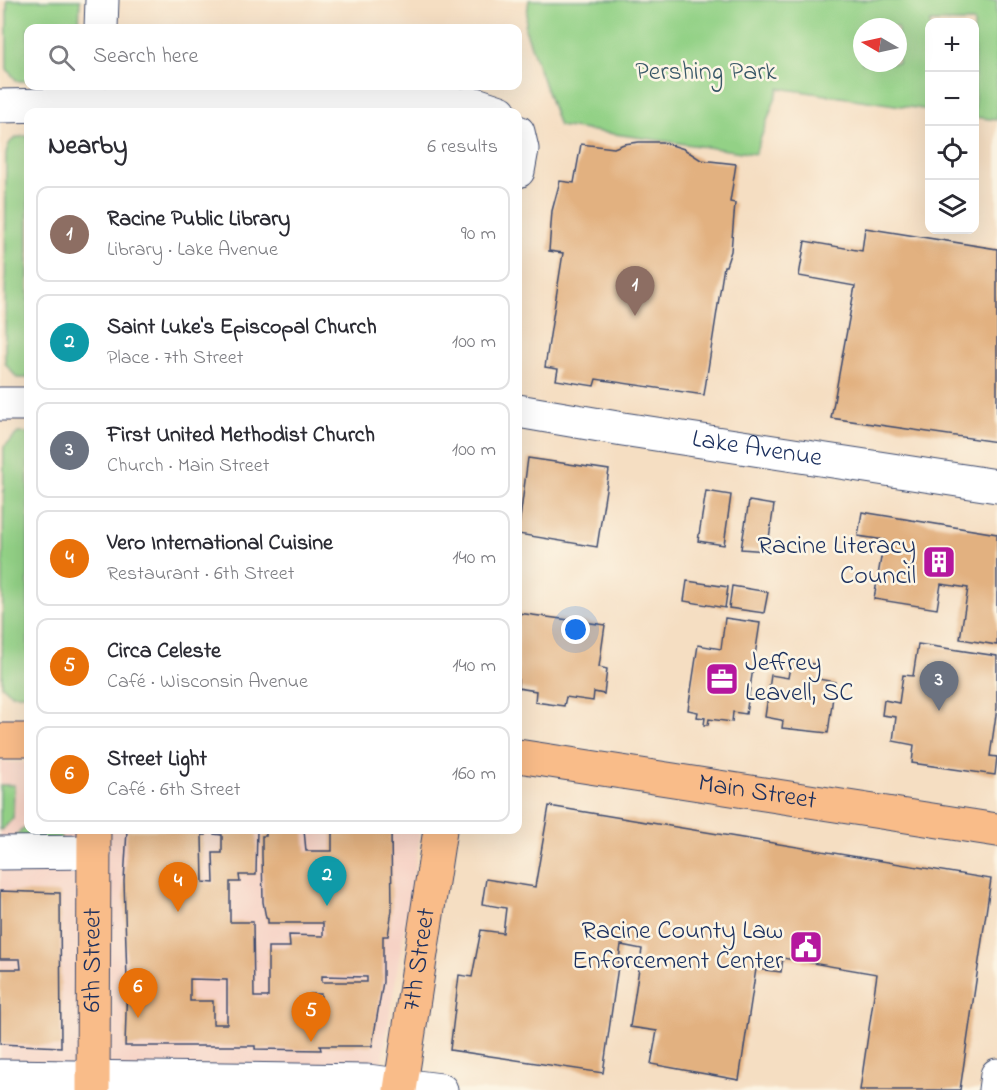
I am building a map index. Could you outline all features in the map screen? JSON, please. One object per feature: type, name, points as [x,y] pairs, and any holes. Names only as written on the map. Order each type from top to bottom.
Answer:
[{"type":"main road","points":[[0,740],[24,740]]},
{"type":"main road","name":"Main Street","points":[[522,757],[997,830]]},
{"type":"main road","name":"7th Street","points":[[400,1087],[439,834]]},
{"type":"main road","name":"6th Street","points":[[92,1083],[94,841]]},
{"type":"street","points":[[101,24],[102,0]]},
{"type":"street","points":[[0,106],[241,95],[385,96],[415,94],[434,96],[456,108]]},
{"type":"street","points":[[462,108],[476,104],[488,108]]},
{"type":"street","points":[[0,404],[24,404]]},
{"type":"street","name":"Lake Avenue","points":[[522,412],[997,486]]},
{"type":"street","points":[[0,853],[94,841]]},
{"type":"street","points":[[995,1090],[997,1075]]},
{"type":"street","points":[[0,1076],[92,1083],[367,1081],[400,1087],[441,1090]]},
{"type":"shaded area","points":[[0,762],[24,763],[24,834],[420,834],[377,1090],[0,1090]]},
{"type":"green space","points":[[7,0],[80,0],[79,24],[24,24],[24,81],[17,81],[7,69]]},
{"type":"green space","name":"Pershing Park","points":[[529,0],[997,0],[997,120],[979,118],[979,18],[925,18],[925,109],[779,88],[755,154],[559,126],[525,29]]},
{"type":"green space","points":[[24,136],[24,378],[17,378],[5,363],[6,154],[8,145],[19,137]]},
{"type":"green space","points":[[18,433],[24,433],[24,694],[12,694],[2,686],[4,447]]},
{"type":"green space","points":[[0,785],[14,785],[13,818],[2,830],[0,830]]},
{"type":"green space","points":[[24,828],[24,834],[60,834],[61,844],[11,840]]},
{"type":"building","points":[[639,142],[662,142],[684,149],[701,160],[736,164],[730,202],[735,203],[731,251],[726,266],[724,266],[704,395],[596,379],[594,386],[556,380],[558,369],[545,367],[563,253],[549,251],[552,211],[560,181],[574,183],[581,144],[614,148]]},
{"type":"building","points":[[865,228],[997,249],[997,442],[831,418],[855,286],[799,276],[805,241],[862,251]]},
{"type":"building","points":[[528,458],[609,470],[597,547],[522,535],[522,504]]},
{"type":"building","points":[[706,491],[731,495],[724,545],[698,541]]},
{"type":"building","points":[[749,501],[774,505],[767,551],[741,549]]},
{"type":"building","name":"Racine Literacy Council","points":[[862,512],[997,534],[997,645],[960,639],[968,588],[941,584],[937,609],[874,599],[884,540],[858,536]]},
{"type":"building","points":[[687,581],[728,587],[725,608],[684,601]]},
{"type":"building","points":[[732,586],[768,592],[764,613],[729,608]]},
{"type":"building","points":[[522,614],[605,625],[599,667],[607,669],[604,694],[594,692],[593,701],[566,697],[564,706],[535,702],[536,691],[522,689]]},
{"type":"building","name":"Jeffrey Leavell, SC","points":[[725,618],[760,623],[746,714],[733,712],[732,722],[709,719],[708,725],[704,725],[705,718],[697,717],[698,712],[688,710],[698,645],[721,649]]},
{"type":"building","points":[[918,644],[997,656],[997,708],[990,756],[997,757],[995,775],[912,763],[914,745],[893,741],[896,717],[882,715],[884,700],[899,703],[903,675],[913,676]]},
{"type":"building","points":[[791,661],[820,665],[818,679],[835,682],[828,733],[782,728],[783,721],[765,717],[771,675],[788,678]]},
{"type":"building","name":"Racine County Law Enforcement Center","points":[[549,806],[991,879],[960,1090],[860,1090],[877,974],[783,958],[781,972],[756,969],[739,1080],[651,1064],[657,1031],[630,1027],[642,949],[621,945],[603,1073],[450,1050],[459,975],[472,977],[481,930],[503,933],[506,908],[482,904],[486,879],[535,887]]},
{"type":"building","points":[[127,834],[206,834],[202,835],[203,882],[214,883],[213,853],[222,853],[222,835],[214,834],[257,834],[256,875],[239,875],[240,882],[230,882],[230,922],[253,922],[254,997],[268,997],[268,947],[290,947],[289,935],[323,936],[323,923],[268,923],[263,902],[262,836],[266,834],[304,834],[306,851],[332,851],[332,834],[391,834],[392,910],[388,936],[383,936],[383,982],[372,1046],[320,1046],[321,1050],[255,1049],[255,1046],[125,1046],[127,980],[124,881]],"holes":[[[322,976],[367,977],[367,982],[322,982]],[[190,979],[227,980],[227,1024],[213,1024],[213,1001],[190,1001]],[[310,994],[321,994],[320,1016],[310,1016]]]},
{"type":"building","points":[[0,891],[60,893],[61,1047],[0,1044],[0,969],[21,969],[20,959],[0,959]]},
{"type":"place","name":"Racine Public Library","points":[[635,316]]},
{"type":"place","name":"Racine Literacy Council","points":[[939,562]]},
{"type":"place","name":"Jeffrey Leavell, SC","points":[[722,679]]},
{"type":"place","name":"First United Methodist Church","points":[[939,711]]},
{"type":"place","name":"Saint Luke's Episcopal Church","points":[[327,906]]},
{"type":"place","name":"Vero International Cuisine","points":[[178,912]]},
{"type":"place","name":"Racine County Law Enforcement Center","points":[[806,947]]},
{"type":"place","name":"Street Light","points":[[138,1018]]},
{"type":"place","name":"Circa Celeste","points":[[311,1042]]}]
